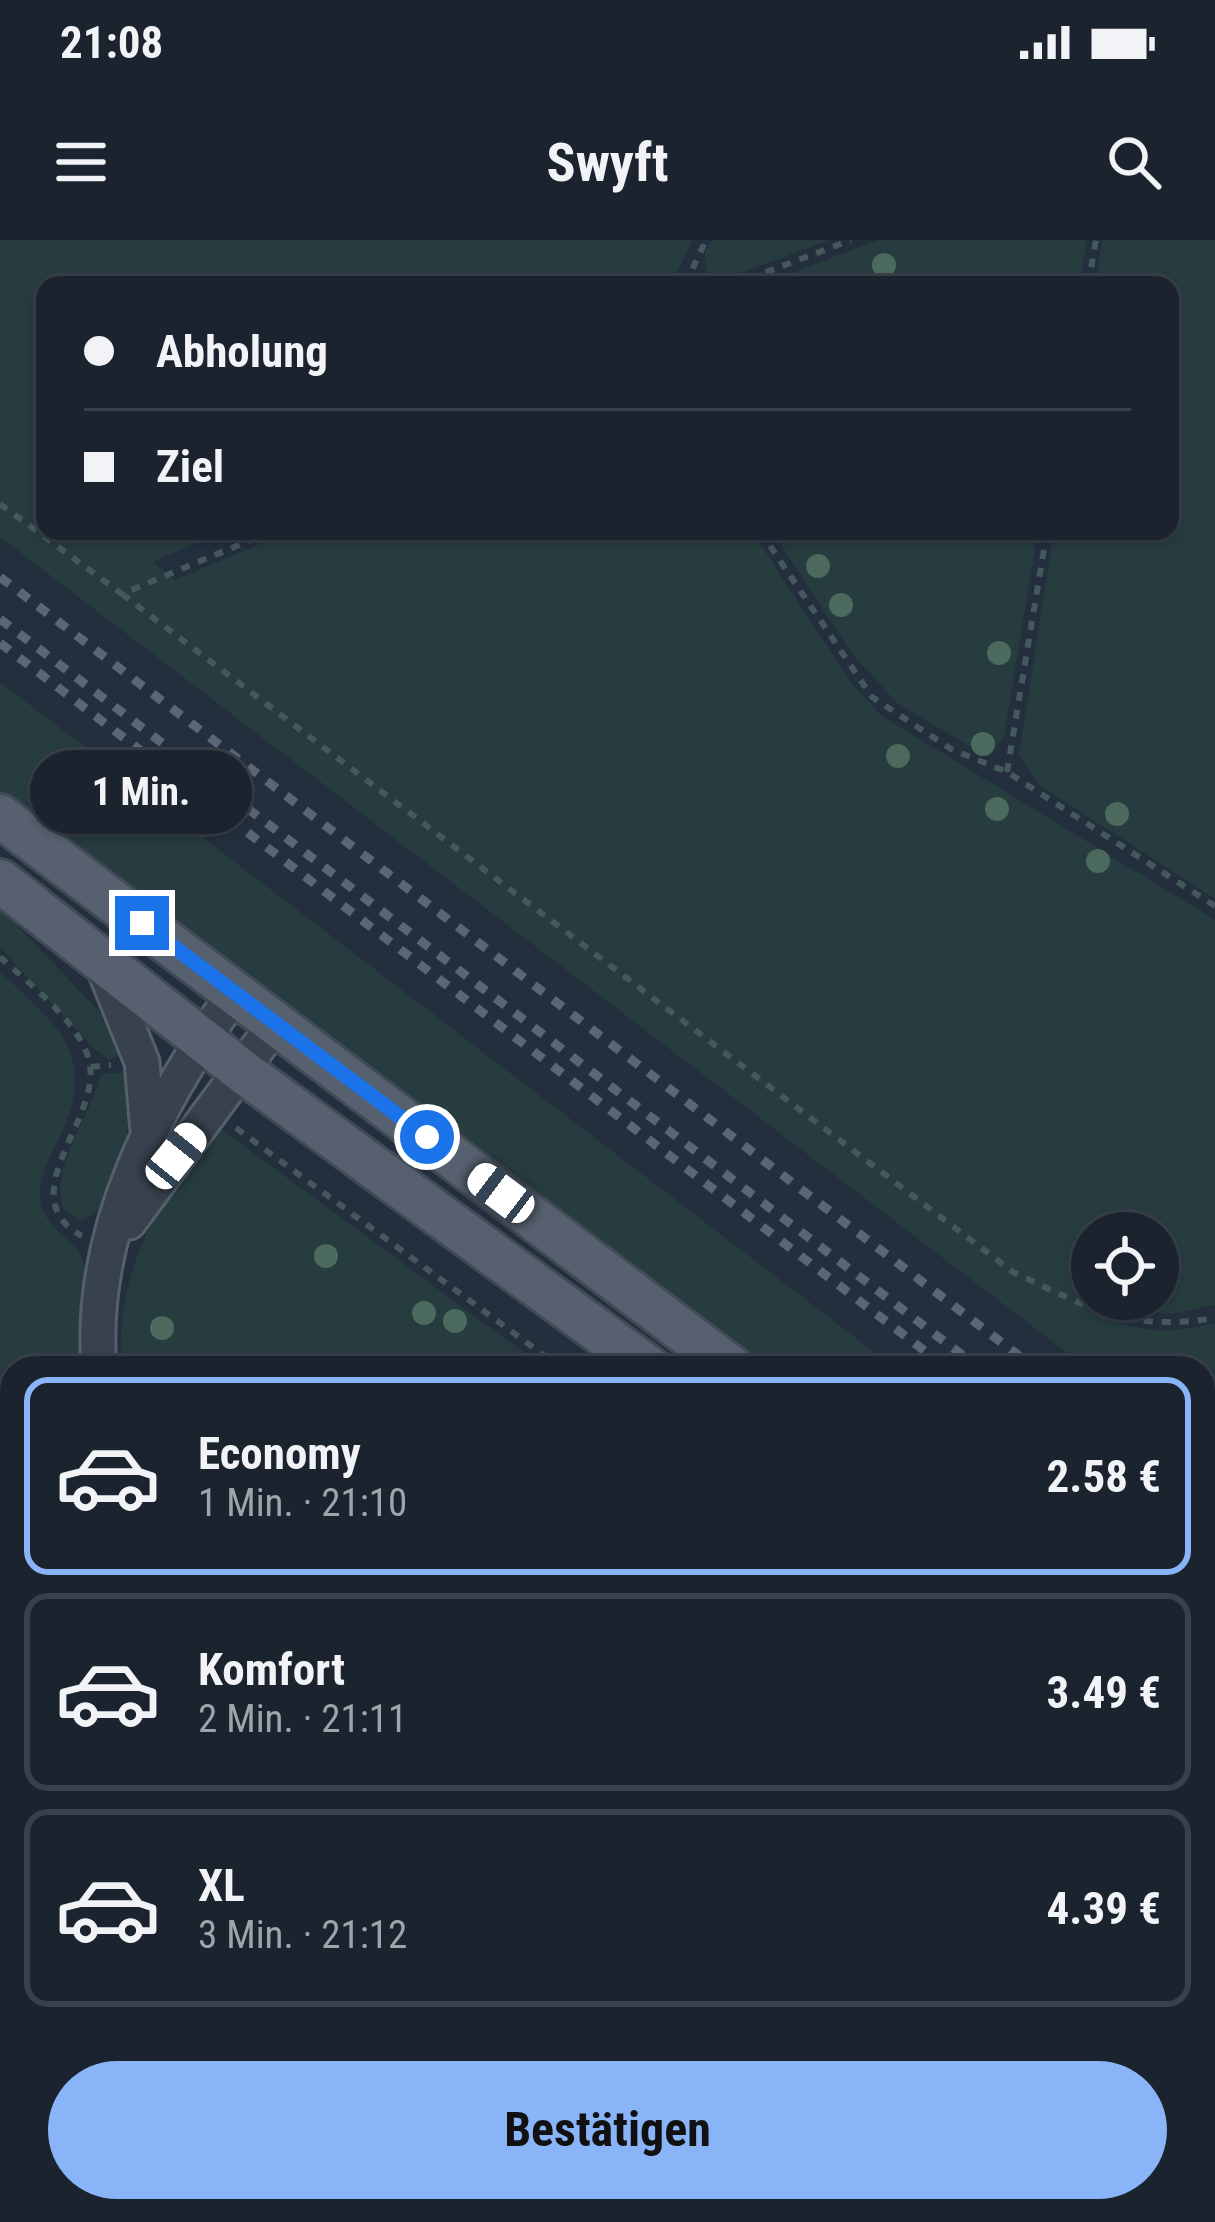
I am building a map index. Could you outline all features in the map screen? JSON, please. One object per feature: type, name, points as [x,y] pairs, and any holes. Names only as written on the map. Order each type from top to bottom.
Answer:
[{"type":"main road","points":[[0,816],[716,1356]]},
{"type":"main road","points":[[0,880],[242,1071],[634,1356]]},
{"type":"street","points":[[101,961],[142,1062],[148,1133]]},
{"type":"street","points":[[100,1356],[104,1274],[133,1165],[202,1040],[236,993]]},
{"type":"street","points":[[112,1249],[147,1193],[276,1024]]},
{"type":"path","points":[[689,276],[706,240]]},
{"type":"path","points":[[756,276],[851,240]]},
{"type":"path","points":[[1090,276],[1096,240]]},
{"type":"path","points":[[0,504],[36,531]]},
{"type":"path","points":[[49,540],[1013,1272],[1105,1315],[1164,1326],[1215,1318]]},
{"type":"path","points":[[122,594],[251,540]]},
{"type":"path","points":[[766,540],[872,697],[951,749],[1007,772],[1215,906]]},
{"type":"path","points":[[1007,772],[1046,540]]},
{"type":"path","points":[[0,957],[82,1044],[91,1067],[86,1102],[55,1169],[52,1188],[62,1220],[112,1249]]},
{"type":"path","points":[[91,1067],[142,1062]]},
{"type":"path","points":[[214,1108],[258,1148],[544,1356]]},
{"type":"green space","points":[[0,240],[693,240],[675,276],[36,276],[36,540],[203,540],[152,562],[175,580],[269,540],[758,540],[849,680],[882,716],[1215,920],[1215,1305],[1179,1312],[1179,1212],[1071,1212],[1071,1320],[1114,1320],[1155,1330],[1215,1323],[1215,1356],[1071,1356],[0,537]]},
{"type":"green space","points":[[712,240],[830,240],[732,276],[706,276],[705,253]]},
{"type":"green space","points":[[878,240],[1087,240],[1081,276],[784,276]]},
{"type":"green space","points":[[1102,240],[1215,240],[1215,899],[1039,785],[1019,754],[1053,540],[1179,540],[1179,276],[1096,276]]},
{"type":"green space","points":[[778,540],[1037,540],[1004,737],[988,757],[897,703],[850,651]]},
{"type":"green space","points":[[0,682],[879,1356],[745,1356],[269,991],[0,797]]},
{"type":"green space","points":[[0,908],[98,1010],[120,1046],[117,1057],[108,1060],[95,1049],[0,948]]},
{"type":"green space","points":[[0,972],[54,1026],[73,1063],[71,1108],[43,1173],[40,1198],[47,1218],[75,1247],[84,1265],[80,1356],[0,1356]]},
{"type":"green space","points":[[127,1072],[127,1134],[117,1179],[108,1198],[79,1221],[63,1207],[60,1191],[67,1158],[101,1074]]},
{"type":"green space","points":[[221,1129],[529,1356],[121,1356],[125,1299],[133,1268],[160,1209]]},
{"type":"railway","points":[[0,577],[1019,1356]]},
{"type":"railway","points":[[0,619],[963,1356]]},
{"type":"railway","points":[[0,643],[931,1356]]},
{"type":"route","points":[[142,923],[427,1137]]}]
